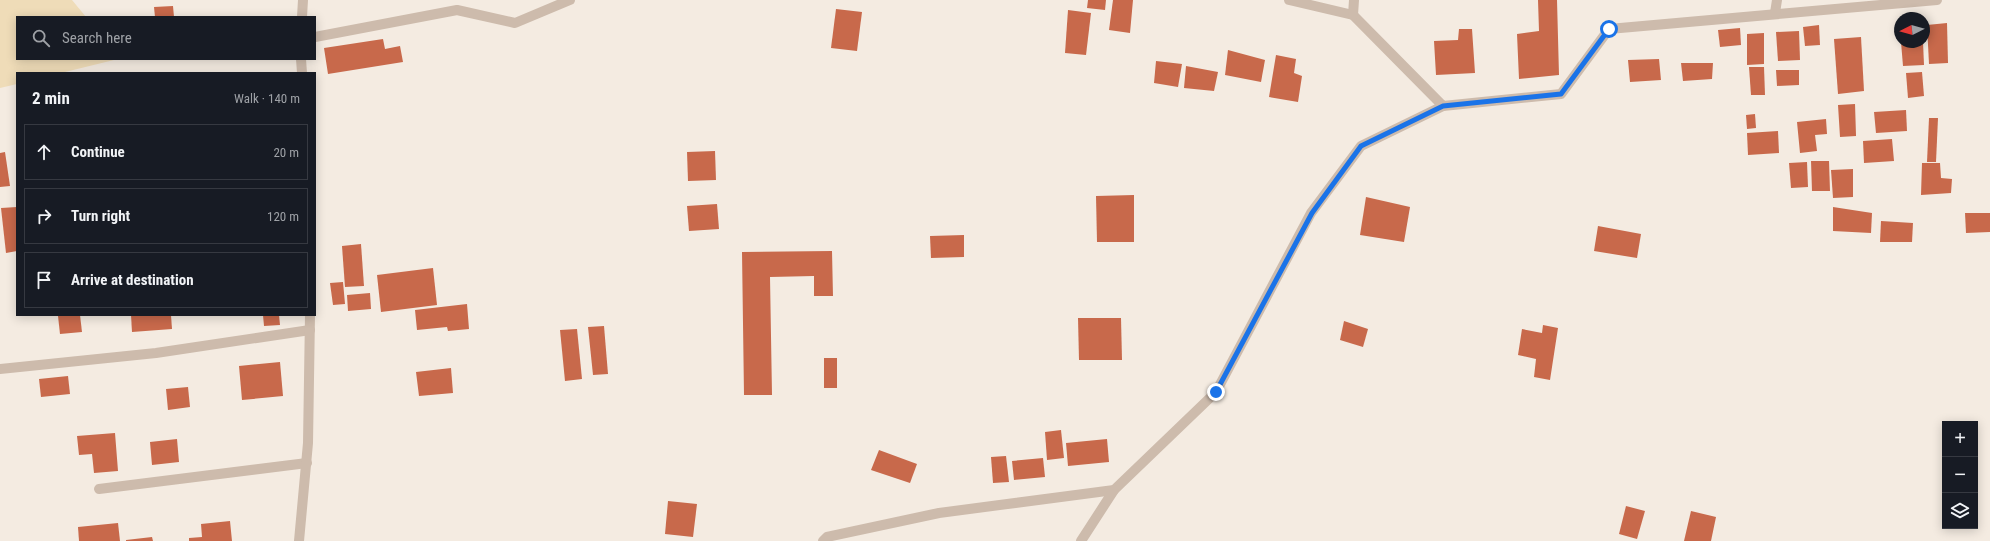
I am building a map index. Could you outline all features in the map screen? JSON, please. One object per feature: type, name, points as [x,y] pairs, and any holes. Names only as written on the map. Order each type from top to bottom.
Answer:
[{"type":"street","points":[[302,16],[303,0]]},
{"type":"street","points":[[316,37],[458,10],[515,23],[570,0]]},
{"type":"street","points":[[1289,0],[1353,15],[1443,106]]},
{"type":"street","points":[[1353,15],[1354,0]]},
{"type":"street","points":[[1775,13],[1777,0]]},
{"type":"street","points":[[1080,541],[1114,490],[1216,392],[1312,213],[1361,146],[1443,106],[1561,94],[1609,29],[1775,13],[1936,0]]},
{"type":"street","points":[[301,60],[302,72]]},
{"type":"street","points":[[299,541],[307,462],[310,316]]},
{"type":"street","points":[[0,369],[156,353],[310,330]]},
{"type":"street","points":[[99,489],[307,462]]},
{"type":"street","points":[[823,541],[827,537],[939,514],[1114,490]]},
{"type":"sand","points":[[0,0],[72,0],[85,16],[16,16],[16,60],[114,60],[65,72],[16,72],[16,84],[0,88]]},
{"type":"building","points":[[1088,0],[1106,0],[1105,10],[1087,8]]},
{"type":"building","points":[[1113,0],[1133,0],[1130,33],[1109,30]]},
{"type":"building","points":[[1538,0],[1557,0],[1559,75],[1519,79],[1517,34],[1539,31]]},
{"type":"building","points":[[173,6],[174,16],[155,16],[154,7]]},
{"type":"building","points":[[836,9],[862,12],[857,51],[831,48]]},
{"type":"building","points":[[1068,10],[1091,13],[1086,55],[1065,53]]},
{"type":"building","points":[[1947,23],[1948,63],[1929,64],[1928,48],[1930,48],[1930,25]]},
{"type":"building","points":[[1819,25],[1820,45],[1805,46],[1803,27]]},
{"type":"building","points":[[1740,28],[1741,45],[1720,47],[1718,30]]},
{"type":"building","points":[[1459,29],[1472,29],[1475,73],[1436,75],[1434,41],[1458,40]]},
{"type":"building","points":[[1799,31],[1800,60],[1778,61],[1776,32]]},
{"type":"building","points":[[1764,33],[1764,64],[1747,65],[1747,34]]},
{"type":"building","points":[[1861,37],[1864,91],[1838,94],[1834,39]]},
{"type":"building","points":[[383,39],[385,49],[400,46],[403,62],[328,74],[324,48]]},
{"type":"building","points":[[1902,48],[1923,48],[1924,65],[1903,66]]},
{"type":"building","points":[[1228,50],[1265,60],[1261,82],[1225,75]]},
{"type":"building","points":[[1276,55],[1296,59],[1294,73],[1302,76],[1298,102],[1269,97]]},
{"type":"building","points":[[1659,59],[1661,80],[1630,82],[1628,60]]},
{"type":"building","points":[[1156,61],[1182,64],[1178,87],[1154,83]]},
{"type":"building","points":[[1681,63],[1713,63],[1712,79],[1683,81]]},
{"type":"building","points":[[1186,66],[1218,72],[1214,91],[1184,88]]},
{"type":"building","points":[[1749,67],[1764,67],[1765,95],[1751,95]]},
{"type":"building","points":[[1776,70],[1799,70],[1799,85],[1777,86]]},
{"type":"building","points":[[1922,72],[1924,96],[1908,98],[1906,73]]},
{"type":"building","points":[[1855,104],[1856,136],[1840,137],[1838,105]]},
{"type":"building","points":[[1906,110],[1907,131],[1876,133],[1874,112]]},
{"type":"building","points":[[1755,114],[1756,128],[1747,129],[1746,115]]},
{"type":"building","points":[[1929,118],[1938,118],[1936,162],[1927,162]]},
{"type":"building","points":[[1826,119],[1827,134],[1815,135],[1817,151],[1800,153],[1797,122]]},
{"type":"building","points":[[1778,131],[1779,153],[1748,155],[1747,133]]},
{"type":"building","points":[[1892,139],[1894,161],[1864,163],[1863,141]]},
{"type":"building","points":[[715,151],[716,180],[688,181],[687,152]]},
{"type":"building","points":[[5,152],[10,186],[0,187],[0,153]]},
{"type":"building","points":[[1811,161],[1829,161],[1830,191],[1812,191]]},
{"type":"building","points":[[1807,162],[1808,187],[1791,188],[1789,163]]},
{"type":"building","points":[[1922,163],[1940,163],[1941,178],[1952,179],[1951,193],[1921,195]]},
{"type":"building","points":[[1853,169],[1853,197],[1833,198],[1831,170]]},
{"type":"building","points":[[1134,195],[1134,242],[1097,242],[1096,196]]},
{"type":"building","points":[[1366,197],[1410,207],[1404,242],[1360,235]]},
{"type":"building","points":[[717,204],[719,229],[689,231],[687,206]]},
{"type":"building","points":[[16,207],[16,251],[6,253],[1,208]]},
{"type":"building","points":[[1833,207],[1872,213],[1871,233],[1833,231]]},
{"type":"building","points":[[1965,213],[1990,213],[1990,232],[1966,233]]},
{"type":"building","points":[[1881,221],[1913,223],[1912,242],[1880,242]]},
{"type":"building","points":[[1598,226],[1641,234],[1637,258],[1594,251]]},
{"type":"building","points":[[964,235],[964,257],[931,258],[930,236]]},
{"type":"building","points":[[361,244],[364,286],[345,287],[342,246]]},
{"type":"building","points":[[832,251],[833,296],[814,296],[814,276],[770,277],[772,395],[744,395],[742,252]]},
{"type":"building","points":[[433,268],[437,305],[381,312],[377,275]]},
{"type":"building","points":[[343,282],[345,304],[333,305],[330,283]]},
{"type":"building","points":[[370,293],[371,309],[348,311],[347,295]]},
{"type":"building","points":[[467,304],[469,329],[448,331],[447,327],[417,330],[415,310]]},
{"type":"building","points":[[58,316],[80,316],[82,332],[60,334]]},
{"type":"building","points":[[131,316],[171,316],[172,329],[132,332]]},
{"type":"building","points":[[263,316],[279,316],[280,325],[264,326]]},
{"type":"building","points":[[1078,318],[1121,318],[1122,360],[1079,360]]},
{"type":"building","points":[[1344,321],[1368,329],[1363,347],[1340,340]]},
{"type":"building","points":[[1543,325],[1558,328],[1550,380],[1534,377],[1536,359],[1518,355],[1522,329],[1542,333]]},
{"type":"building","points":[[604,326],[608,374],[593,375],[588,327]]},
{"type":"building","points":[[577,329],[582,379],[565,381],[560,330]]},
{"type":"building","points":[[824,358],[837,358],[837,388],[824,388]]},
{"type":"building","points":[[280,362],[283,396],[242,400],[239,366]]},
{"type":"building","points":[[451,368],[453,393],[419,396],[416,372]]},
{"type":"building","points":[[68,376],[70,394],[41,397],[39,379]]},
{"type":"building","points":[[188,387],[190,407],[168,410],[166,389]]},
{"type":"building","points":[[1061,430],[1064,458],[1047,460],[1045,432]]},
{"type":"building","points":[[115,433],[118,471],[94,473],[92,454],[79,455],[77,436]]},
{"type":"building","points":[[177,439],[179,462],[152,465],[150,442]]},
{"type":"building","points":[[1107,439],[1109,462],[1068,466],[1066,443]]},
{"type":"building","points":[[879,450],[917,464],[910,483],[871,470]]},
{"type":"building","points":[[1006,456],[1009,482],[993,483],[991,457]]},
{"type":"building","points":[[1043,458],[1045,477],[1014,480],[1012,461]]},
{"type":"building","points":[[668,501],[697,504],[693,537],[665,534]]},
{"type":"building","points":[[1626,506],[1645,511],[1637,539],[1619,534]]},
{"type":"building","points":[[1691,511],[1716,517],[1711,541],[1684,541]]},
{"type":"building","points":[[230,521],[232,541],[189,541],[189,538],[202,537],[201,524]]},
{"type":"building","points":[[118,523],[120,541],[79,541],[78,527]]},
{"type":"building","points":[[152,537],[153,541],[126,541],[126,540]]},
{"type":"route","points":[[1216,392],[1312,213],[1361,146],[1443,106],[1561,94],[1609,29]]}]
